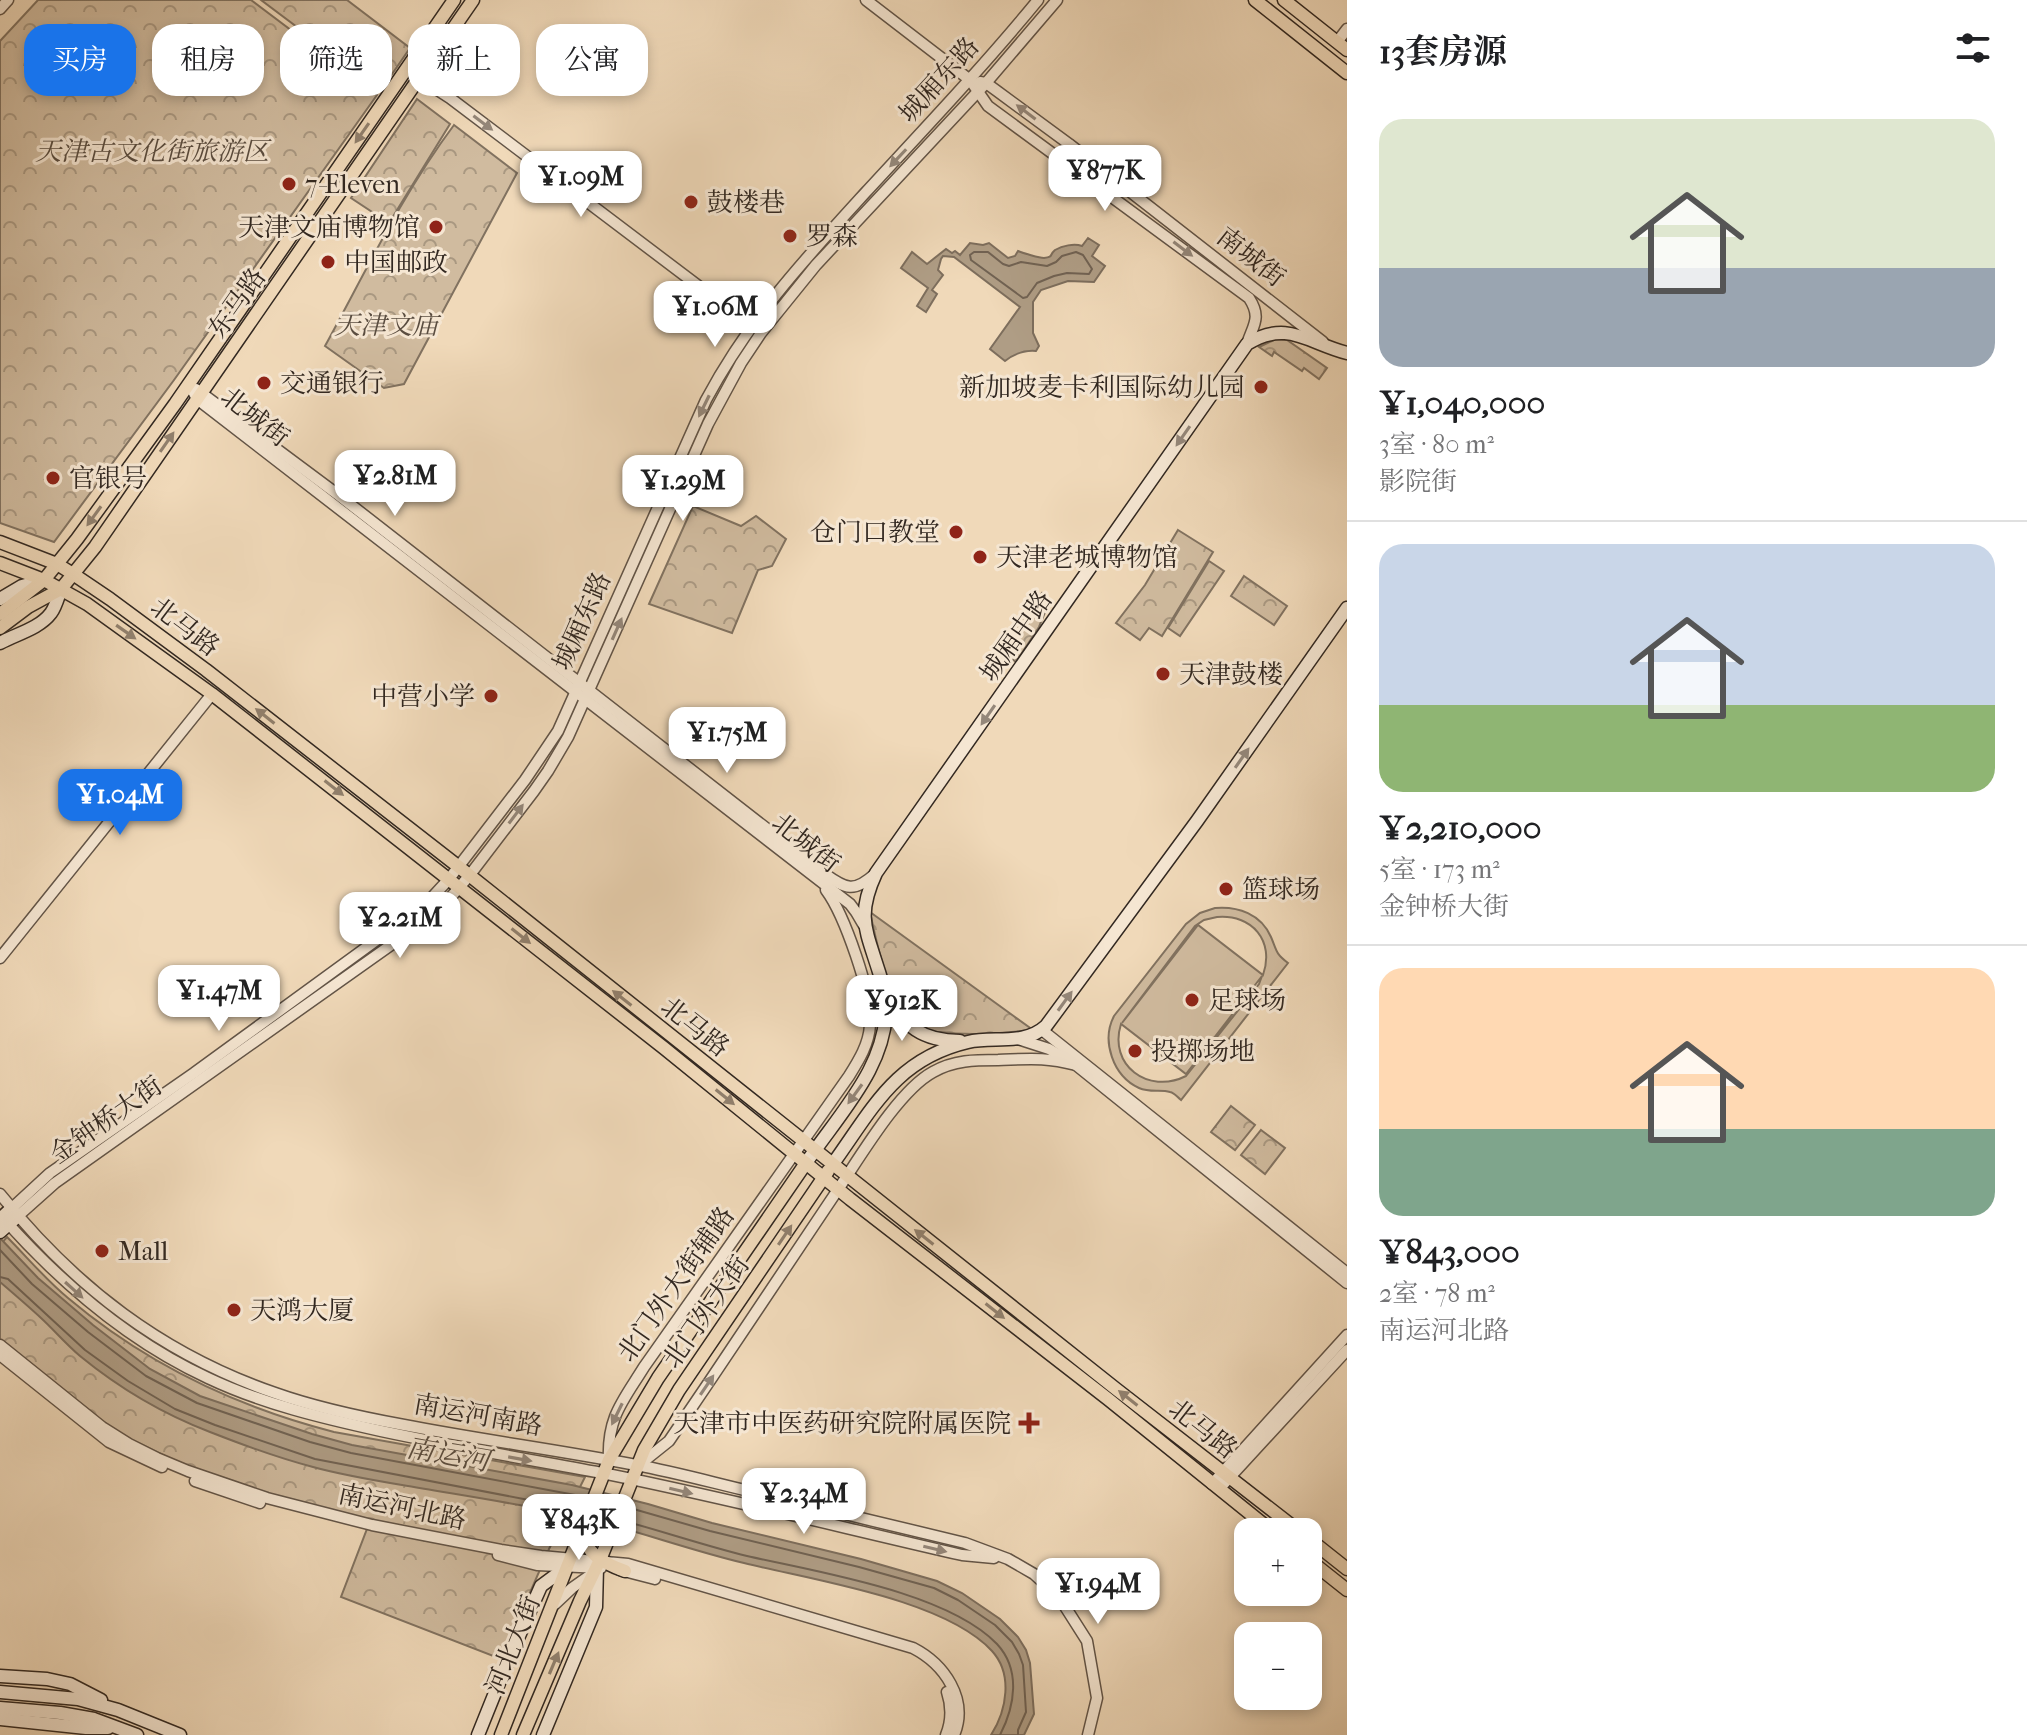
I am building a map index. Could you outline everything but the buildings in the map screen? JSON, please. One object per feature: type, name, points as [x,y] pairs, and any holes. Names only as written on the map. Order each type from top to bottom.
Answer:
[{"type":"main road","name":"东马路","points":[[0,614],[44,580],[77,539],[189,384],[454,0]]},
{"type":"main road","name":"东马路","points":[[456,24],[473,0]]},
{"type":"main road","points":[[1255,0],[1347,73]]},
{"type":"main road","points":[[1284,0],[1342,46]]},
{"type":"main road","name":"东马路","points":[[61,589],[95,547],[408,94]]},
{"type":"main road","points":[[1247,344],[1261,335],[1286,332],[1347,353]]},
{"type":"main road","name":"城厢中路","points":[[806,1163],[863,1083],[878,1054],[885,1026],[885,992],[863,924],[865,900],[876,873],[1247,344]]},
{"type":"main road","name":"南城街","points":[[1331,349],[1347,362]]},
{"type":"main road","name":"北马路","points":[[0,542],[57,564],[73,574],[213,676],[1282,1518]]},
{"type":"main road","name":"北马路","points":[[0,563],[61,589],[103,615],[212,694],[664,1048],[1255,1518]]},
{"type":"main road","points":[[0,599],[22,586],[44,580]]},
{"type":"main road","points":[[0,628],[28,607],[61,589]]},
{"type":"main road","points":[[0,643],[45,620],[52,612],[61,589]]},
{"type":"main road","points":[[1042,1030],[1197,821],[1347,608]]},
{"type":"main road","points":[[576,979],[584,968]]},
{"type":"main road","name":"城厢中路","points":[[880,976],[896,1010],[911,1027],[935,1039],[1018,1039],[1042,1030]]},
{"type":"main road","name":"城厢中路","points":[[832,1165],[884,1092],[901,1074],[933,1055],[971,1041]]},
{"type":"main road","name":"北门外大街","points":[[603,1478],[609,1460],[658,1378],[806,1163]]},
{"type":"main road","name":"北门外大街","points":[[630,1485],[644,1450],[679,1390],[832,1165]]},
{"type":"main road","name":"河北大街","points":[[501,1735],[603,1478]]},
{"type":"main road","name":"河北大街","points":[[523,1735],[600,1567],[630,1485]]},
{"type":"main road","points":[[543,1735],[596,1607],[600,1567],[587,1546],[582,1529]]},
{"type":"main road","points":[[1322,1549],[1347,1569]]},
{"type":"main road","points":[[478,1735],[541,1586],[570,1563]]},
{"type":"main road","points":[[600,1567],[626,1567]]},
{"type":"main road","points":[[1322,1570],[1347,1590]]},
{"type":"main road","points":[[0,1676],[70,1684],[118,1710],[180,1735]]},
{"type":"main road","points":[[0,1692],[64,1698],[118,1710]]},
{"type":"main road","points":[[0,1708],[94,1719],[137,1735]]},
{"type":"main road","points":[[0,1719],[120,1729]]},
{"type":"street","points":[[0,9],[8,0]]},
{"type":"street","name":"南城街","points":[[866,0],[970,80],[988,106],[1249,298],[1257,319],[1247,344]]},
{"type":"street","name":"城厢东路","points":[[455,883],[558,731],[706,400],[731,355],[808,255],[970,80],[1038,0]]},
{"type":"street","name":"城厢东路","points":[[464,871],[548,771],[568,737],[708,424],[733,376],[761,333],[816,265],[977,93],[1057,0]]},
{"type":"street","points":[[1342,46],[1347,29]]},
{"type":"street","name":"南城街","points":[[970,80],[986,83],[1069,144],[1331,349]]},
{"type":"street","points":[[447,96],[761,333]]},
{"type":"street","name":"北城街","points":[[189,384],[200,396],[577,688],[839,884],[861,886],[876,873]]},
{"type":"street","points":[[0,958],[212,694]]},
{"type":"street","name":"北城街","points":[[587,695],[850,904],[863,924]]},
{"type":"street","name":"北门外大街辅路","points":[[609,1460],[611,1425],[644,1367],[803,1141],[867,1042],[870,1007],[866,989],[848,935],[832,898],[820,882]]},
{"type":"street","name":"金钟桥大街","points":[[5,1220],[50,1173],[194,1073],[455,883]]},
{"type":"street","points":[[1042,1030],[1347,1273]]},
{"type":"street","points":[[1018,1039],[1049,1049],[1076,1065],[1347,1283]]},
{"type":"street","points":[[639,1465],[669,1441],[838,1189],[914,1085],[944,1066],[977,1059],[1052,1059],[1076,1065]]},
{"type":"street","name":"南运河南路","points":[[0,1194],[5,1220],[60,1277],[141,1341],[233,1389],[319,1417],[962,1555],[1008,1559]]},
{"type":"street","name":"南运河南路","points":[[5,1220],[66,1267],[91,1291],[153,1335],[235,1378],[297,1400],[372,1419],[639,1465],[965,1543],[1008,1559],[1034,1574],[1059,1597],[1087,1641],[1097,1698],[1088,1735]]},
{"type":"street","points":[[1215,1487],[1347,1335]]},
{"type":"street","name":"南运河北路","points":[[0,1345],[102,1427],[157,1458],[188,1471],[267,1498],[359,1522],[600,1567]]},
{"type":"street","points":[[1226,1474],[1347,1350]]},
{"type":"street","name":"南运河北路","points":[[0,1355],[109,1442],[143,1460],[218,1489],[357,1528],[537,1565],[570,1563]]},
{"type":"street","points":[[609,1538],[613,1555],[626,1567],[911,1654],[933,1669],[942,1680],[951,1713],[946,1735]]},
{"type":"street","points":[[553,1606],[600,1567]]},
{"type":"street","points":[[626,1567],[913,1648],[942,1670],[954,1692],[959,1718],[954,1735]]},
{"type":"green space","name":"天津古文化街旅游区","points":[[38,0],[251,0],[283,24],[280,24],[280,96],[376,96],[54,542],[0,523],[0,41]]},
{"type":"green space","points":[[261,0],[347,0],[378,24],[293,24]]},
{"type":"green space","points":[[392,34],[408,46],[392,74]]},
{"type":"green space","points":[[417,99],[450,124],[389,223],[351,198]]},
{"type":"green space","name":"天津文庙","points":[[454,125],[517,173],[404,384],[384,388],[325,346],[402,205]]},
{"type":"green space","points":[[1276,339],[1287,340],[1327,368],[1319,379],[1274,352],[1272,356],[1259,347]]},
{"type":"green space","points":[[693,506],[741,526],[756,516],[786,539],[772,566],[758,570],[732,633],[649,604]]},
{"type":"green space","points":[[1178,530],[1213,552],[1162,636],[1149,628],[1140,640],[1116,623],[1145,585]]},
{"type":"green space","points":[[1209,561],[1224,571],[1180,636],[1168,628]]},
{"type":"green space","points":[[1244,576],[1287,606],[1274,625],[1231,596]]},
{"type":"green space","points":[[1042,593],[1050,600],[1039,627],[1016,662],[998,648]]},
{"type":"green space","name":"足球场","points":[[1224,908],[1248,913],[1267,929],[1278,954],[1288,963],[1181,1100],[1167,1091],[1139,1088],[1122,1075],[1109,1047],[1110,1026],[1114,1016],[1186,924],[1200,913]],"holes":[[[1217,917],[1241,920],[1258,932],[1266,951],[1263,975],[1198,925],[1122,1023],[1195,926]],[[1262,976],[1259,984],[1186,1076],[1158,1082],[1145,1079],[1126,1063],[1120,1052],[1121,1024],[1186,1074]]]},
{"type":"green space","points":[[870,912],[1033,1030],[975,1034],[932,1032],[915,1023],[904,1011],[888,979]]},
{"type":"green space","points":[[1231,1106],[1255,1125],[1235,1150],[1211,1132]]},
{"type":"green space","points":[[1261,1130],[1285,1148],[1265,1174],[1241,1155]]},
{"type":"green space","points":[[7,1237],[52,1284],[128,1343],[228,1396],[334,1432],[585,1477],[549,1549],[501,1659],[341,1597],[370,1521],[277,1497],[185,1466],[116,1432],[0,1339],[0,1245]]},
{"type":"water","points":[[1088,238],[1099,245],[1092,256],[1105,266],[1094,282],[1068,281],[1041,290],[1033,302],[1033,333],[1039,346],[1036,351],[1020,353],[1005,361],[990,349],[1020,307],[954,257],[943,256],[938,270],[943,275],[932,290],[937,294],[926,312],[917,306],[928,288],[901,268],[912,252],[927,264],[946,249],[960,255],[970,243],[989,243],[1008,258],[1018,251],[1044,258],[1061,247],[1082,246]]},
{"type":"water","points":[[0,1238],[38,1278],[93,1325],[150,1369],[200,1396],[352,1445],[572,1485],[937,1581],[962,1593],[1000,1619],[1018,1637],[1030,1663],[1034,1714],[1024,1735],[991,1735],[1004,1704],[1005,1681],[999,1660],[970,1633],[910,1605],[720,1557],[581,1517],[324,1470],[287,1460],[175,1417],[95,1368],[0,1282]]},
{"type":"place","name":"7-Eleven","points":[[289,184]]},
{"type":"place","name":"鼓楼巷","points":[[691,202]]},
{"type":"place","name":"天津文庙博物馆","points":[[436,227]]},
{"type":"place","name":"罗森","points":[[790,236]]},
{"type":"place","name":"中国邮政","points":[[328,262]]},
{"type":"place","name":"交通银行","points":[[264,383]]},
{"type":"place","name":"新加坡麦卡利国际幼儿园","points":[[1261,387]]},
{"type":"place","name":"官银号","points":[[53,478]]},
{"type":"place","name":"仓门口教堂","points":[[956,532]]},
{"type":"place","name":"天津老城博物馆","points":[[980,557]]},
{"type":"place","name":"天津鼓楼","points":[[1163,674]]},
{"type":"place","name":"中营小学","points":[[491,696]]},
{"type":"place","name":"篮球场","points":[[1226,889]]},
{"type":"place","name":"足球场","points":[[1192,1000]]},
{"type":"place","name":"投掷场地","points":[[1135,1051]]},
{"type":"place","name":"Mall","points":[[102,1251]]},
{"type":"place","name":"天鸿大厦","points":[[234,1310]]},
{"type":"place","name":"天津市中医药研究院附属医院","points":[[1029,1423]]},
{"type":"water label","name":"南运河","points":[[448,1454]]}]
